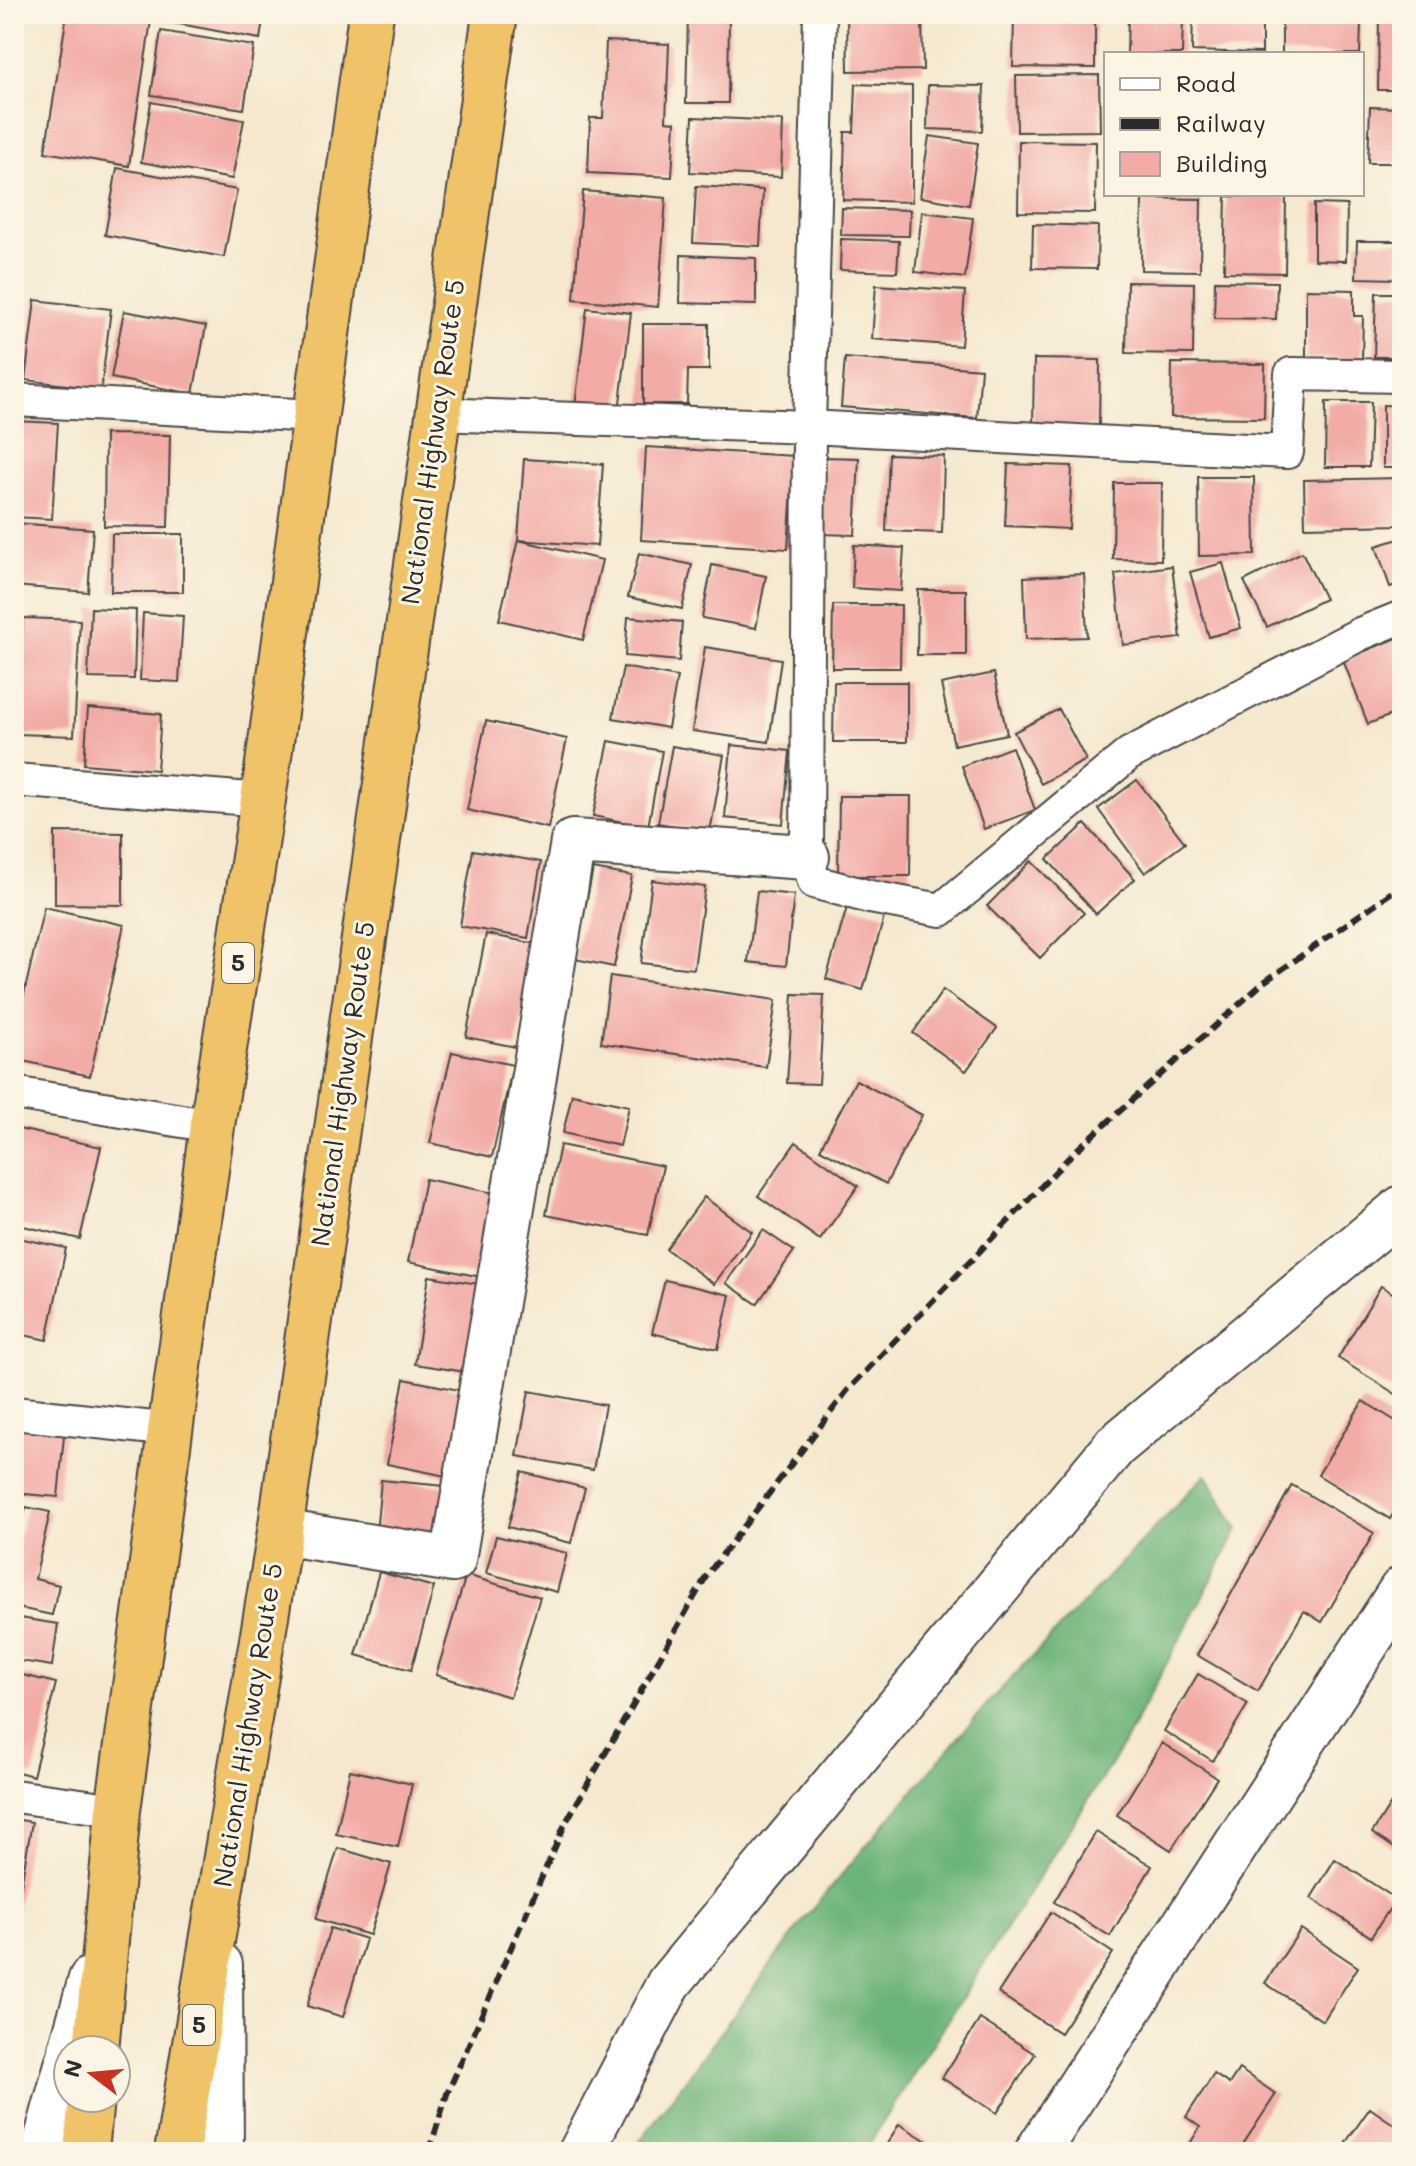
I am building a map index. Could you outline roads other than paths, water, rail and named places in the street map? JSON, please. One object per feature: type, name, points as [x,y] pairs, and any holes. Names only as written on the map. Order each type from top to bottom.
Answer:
[{"type":"highway","name":"5","points":[[98,2034],[118,1810],[212,1126],[263,800],[371,14]]},
{"type":"highway","name":"National Highway Route 5","points":[[177,2152],[280,1532],[495,14]]},
{"type":"highway","points":[[86,2152],[90,2114]]},
{"type":"street","points":[[280,1532],[453,1560],[573,842],[807,857]]},
{"type":"street","points":[[581,2152],[669,1983],[1115,1446],[1402,1208]]},
{"type":"street","points":[[1037,2152],[1402,1589]]},
{"type":"street","points":[[220,1898],[221,2152]]},
{"type":"street","points":[[75,2034],[109,1912]]},
{"type":"street","points":[[43,2152],[53,2114]]},
{"type":"lane","points":[[820,14],[809,427],[807,857],[814,882],[870,897],[941,910],[1129,754],[1360,634],[1402,617]]},
{"type":"lane","points":[[436,414],[809,427],[1287,452],[1291,374],[1402,376]]},
{"type":"lane","points":[[14,400],[315,416]]},
{"type":"lane","points":[[14,780],[263,800]]},
{"type":"lane","points":[[14,1093],[212,1126]]},
{"type":"lane","points":[[14,1413],[172,1430]]},
{"type":"lane","points":[[14,1796],[118,1810]]},
{"type":"railway","points":[[429,2152],[447,2094],[566,1822],[707,1575],[847,1391],[1073,1153],[1264,982],[1402,885]]}]
